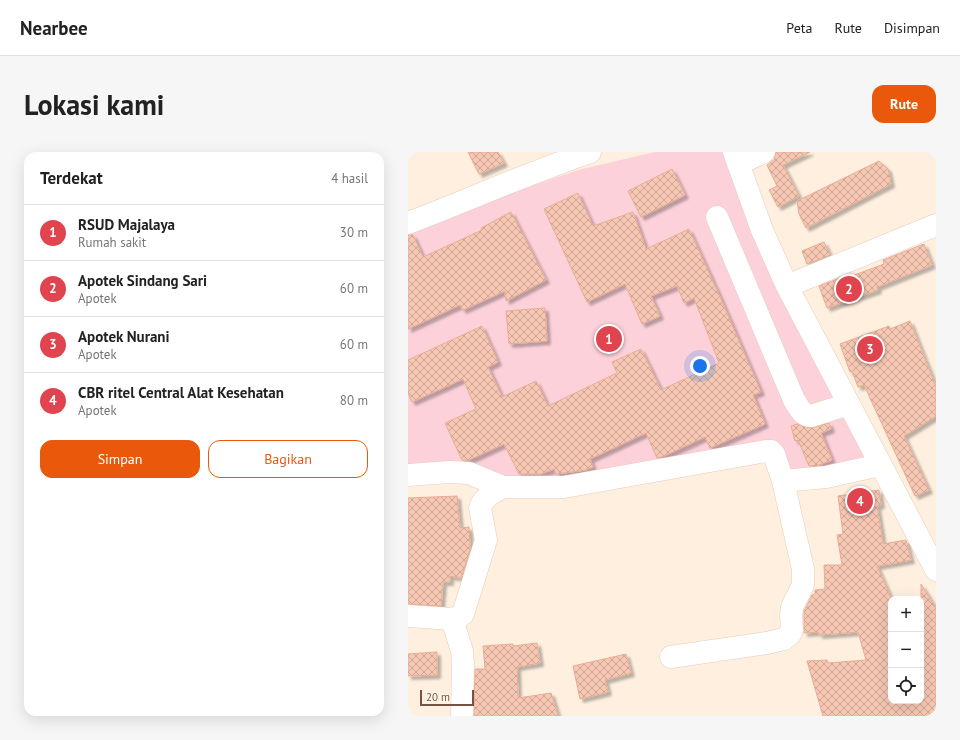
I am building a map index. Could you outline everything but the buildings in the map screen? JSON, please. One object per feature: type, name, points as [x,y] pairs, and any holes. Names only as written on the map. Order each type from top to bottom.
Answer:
[{"type":"street","points":[[408,223],[462,203],[515,179],[590,152]]},
{"type":"street","points":[[764,152],[736,158],[762,230],[787,286],[936,570]]},
{"type":"street","points":[[716,217],[791,392],[802,412],[807,416],[811,416],[849,404]]},
{"type":"street","points":[[787,286],[936,225]]},
{"type":"street","points":[[408,476],[450,472],[469,473],[503,488],[564,487],[771,451],[774,454],[781,472],[803,569],[803,584],[792,607],[790,616],[792,630],[784,639],[767,643],[671,658]]},
{"type":"street","points":[[782,481],[826,477],[880,465]]},
{"type":"street","points":[[408,616],[452,618],[458,617],[464,611],[482,559],[486,540],[480,508],[482,503],[489,495],[503,488]]},
{"type":"street","points":[[452,618],[462,651],[462,716]]},
{"type":"shaded area","points":[[655,152],[722,152],[867,463],[791,475],[781,450],[564,484],[408,469],[408,229],[578,170]]},
{"type":"place","name":"Apotek Sindang Sari","points":[[849,289]]},
{"type":"place","name":"RSUD Majalaya","points":[[609,339]]},
{"type":"place","name":"Apotek Nurani","points":[[870,349]]},
{"type":"place","name":"CBR ritel Central Alat Kesehatan","points":[[860,501]]}]
